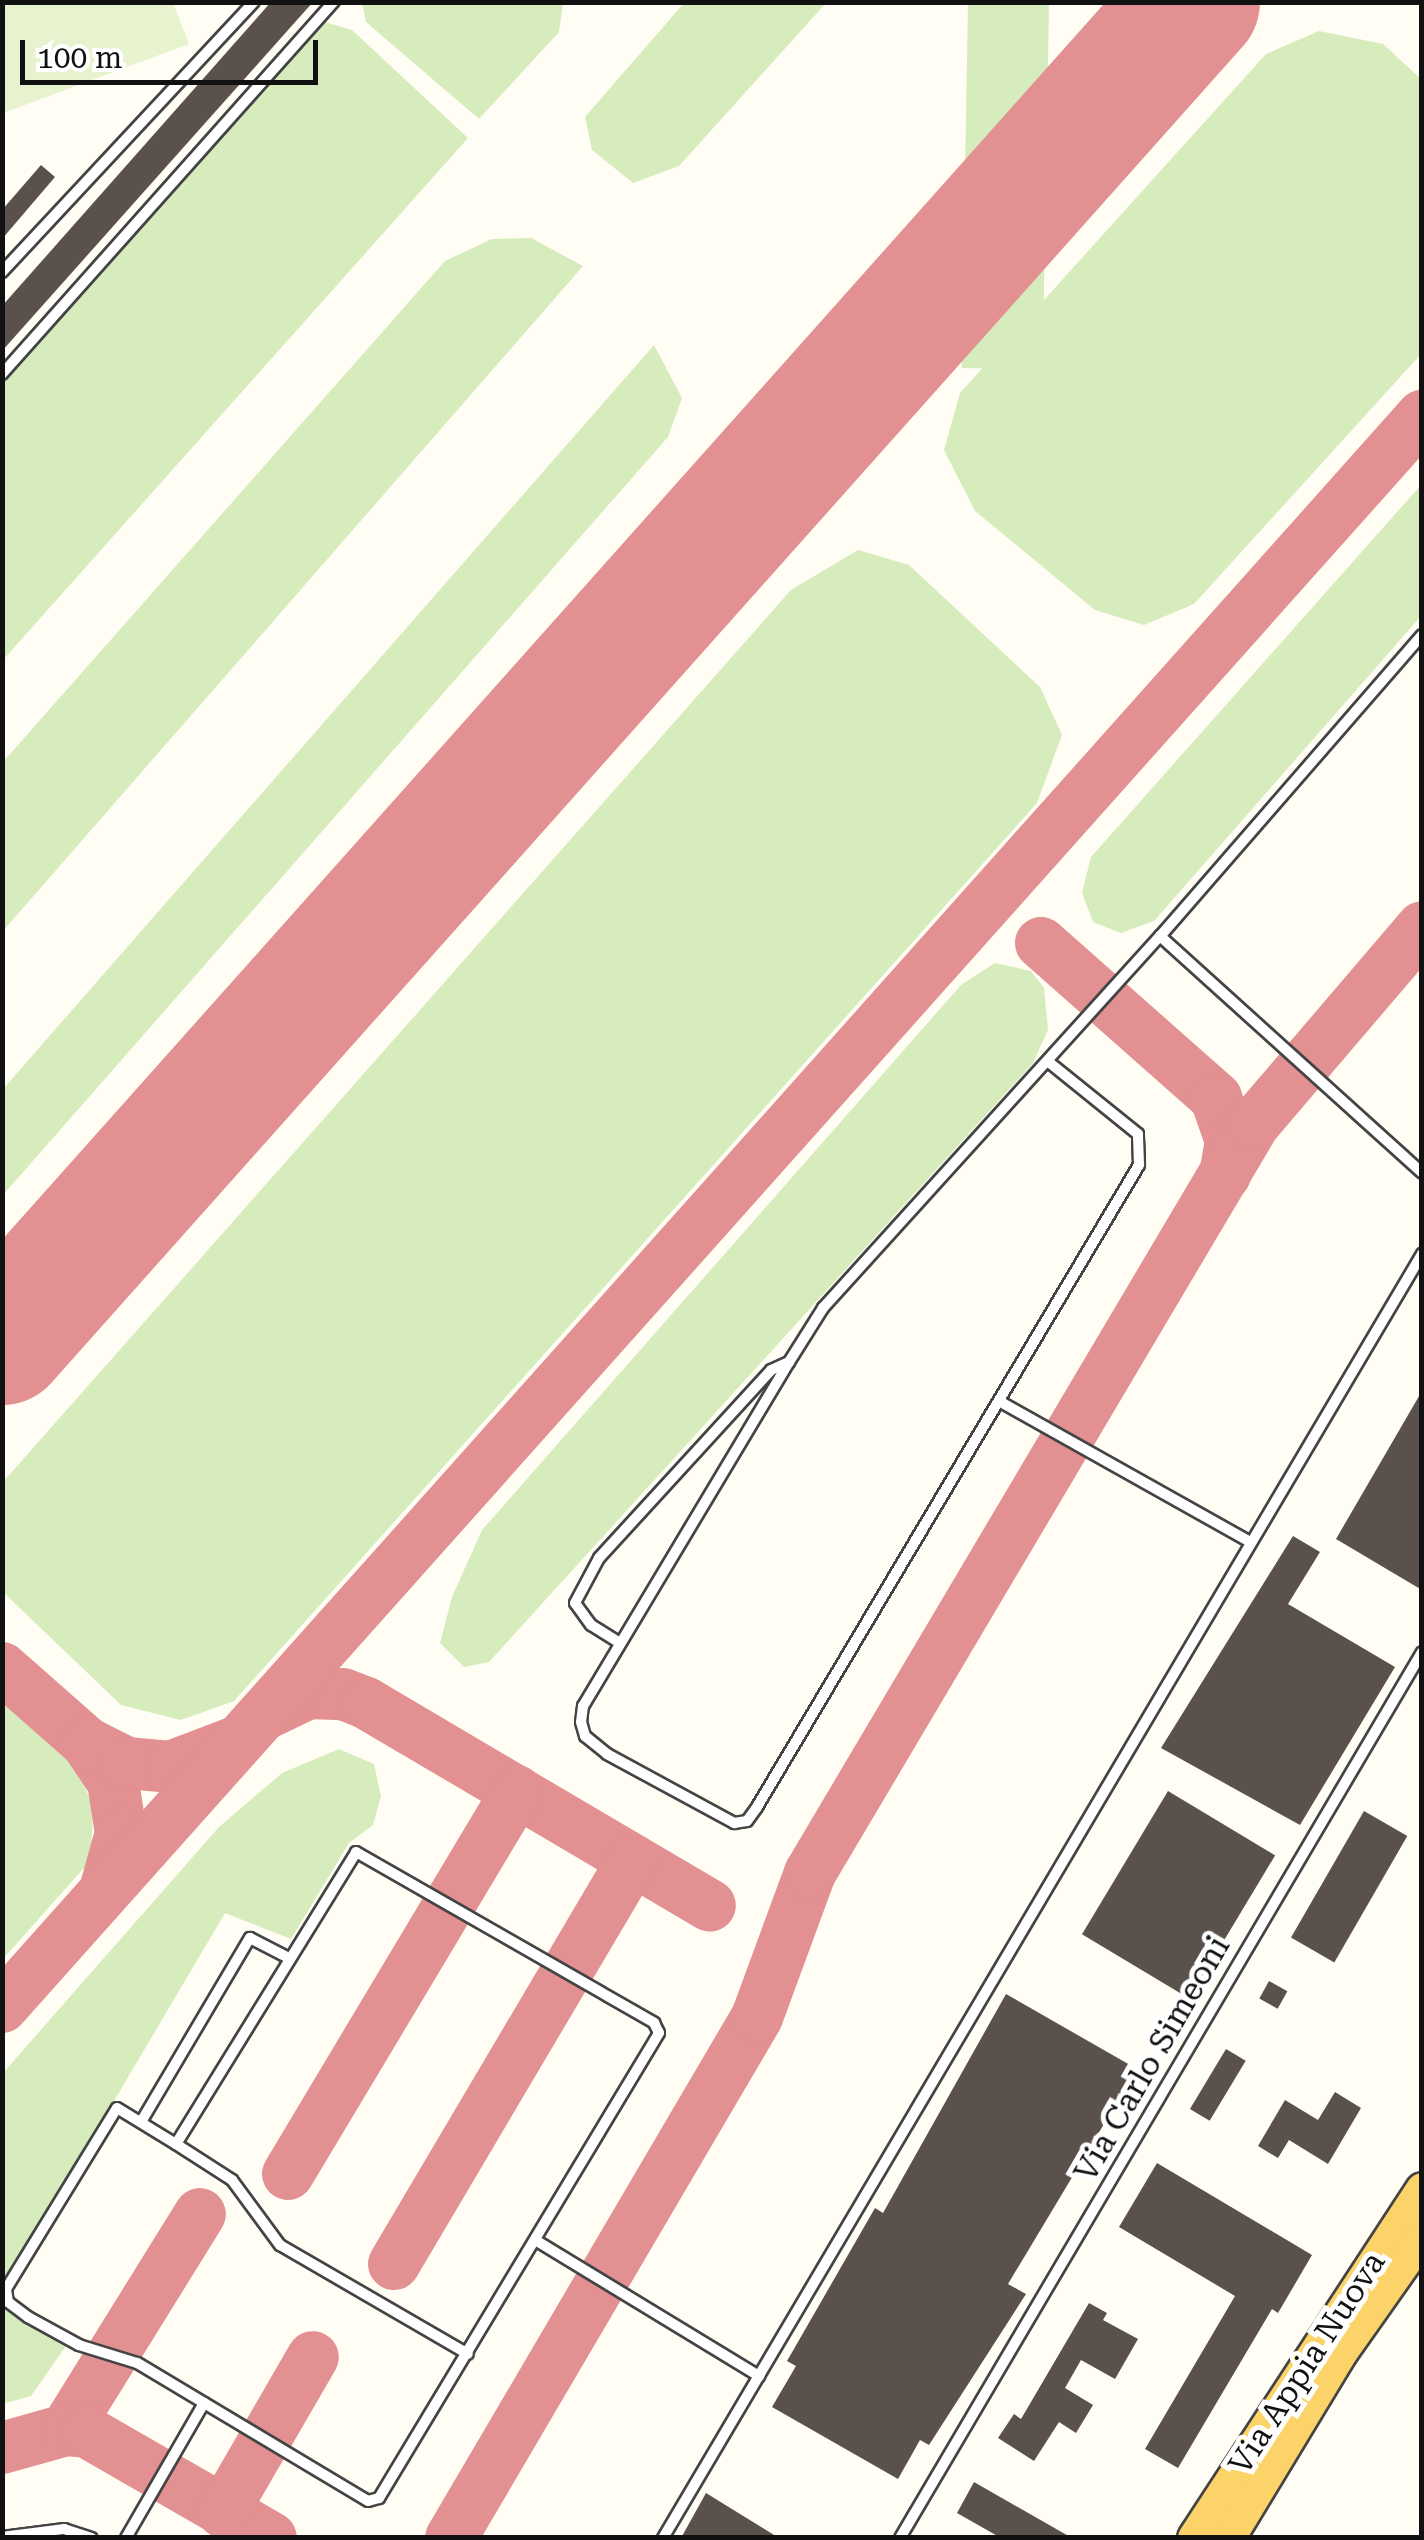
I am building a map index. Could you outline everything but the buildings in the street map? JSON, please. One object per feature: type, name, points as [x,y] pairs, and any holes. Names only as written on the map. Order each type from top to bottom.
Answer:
[{"type":"main road","name":"Via Appia Nuova","points":[[1194,2538],[1422,2189]]},
{"type":"main road","name":"Via Appia Nuova","points":[[1229,2538],[1422,2238]]},
{"type":"lane","points":[[2,374],[334,2]]},
{"type":"lane","points":[[2,272],[248,5]]},
{"type":"lane","points":[[1050,1064],[1127,1122],[1143,1150],[999,1401],[747,1821],[734,1823],[585,1736],[583,1706],[823,1308],[1025,1080],[1050,1064],[1422,635]]},
{"type":"lane","points":[[1160,936],[1422,1173]]},
{"type":"lane","points":[[663,2538],[1422,1254]]},
{"type":"lane","points":[[620,1643],[591,1625],[575,1603],[576,1590],[771,1370],[789,1362]]},
{"type":"lane","points":[[999,1401],[1250,1542]]},
{"type":"lane","name":"Via Carlo Simeoni","points":[[900,2538],[1422,1652]]},
{"type":"lane","points":[[176,2144],[287,1957],[356,1852],[654,2023],[659,2034],[537,2242],[468,2354],[379,2498],[368,2501],[137,2363],[79,2345],[8,2302],[6,2288],[117,2108],[232,2180],[280,2245],[468,2354]]},
{"type":"lane","points":[[141,2122],[250,1938],[287,1957]]},
{"type":"lane","points":[[537,2242],[759,2376]]},
{"type":"lane","points":[[126,2538],[204,2403]]},
{"type":"lane","points":[[2,2536],[64,2529],[92,2538]]},
{"type":"green space","points":[[3,2],[173,3],[189,44],[3,113]]},
{"type":"green space","points":[[362,2],[563,3],[559,32],[479,119],[366,22]]},
{"type":"green space","points":[[968,2],[1049,3],[1043,369],[962,368]]},
{"type":"green space","points":[[684,3],[826,3],[679,166],[633,183],[592,150],[585,117]]},
{"type":"green space","points":[[318,20],[352,30],[468,138],[3,660],[3,374]]},
{"type":"green space","points":[[1319,31],[1383,44],[1421,79],[1421,354],[1194,604],[1144,625],[1095,610],[975,511],[944,450],[960,393],[1266,54]]},
{"type":"green space","points":[[531,238],[583,266],[3,931],[3,762],[445,261],[492,239]]},
{"type":"green space","points":[[654,345],[682,398],[668,437],[3,1195],[3,1089]]},
{"type":"green space","points":[[1421,485],[1421,616],[1154,921],[1121,933],[1093,922],[1082,893],[1091,857]]},
{"type":"green space","points":[[858,550],[909,565],[1040,687],[1062,735],[1037,803],[234,1701],[181,1720],[121,1705],[3,1592],[3,1482],[791,590]]},
{"type":"green space","points":[[995,963],[1031,971],[1044,988],[1048,1030],[1033,1063],[489,1662],[464,1667],[440,1643],[452,1597],[482,1530],[961,985]]},
{"type":"green space","points":[[3,1697],[70,1753],[93,1806],[91,1860],[3,1959]]},
{"type":"green space","points":[[339,1749],[374,1764],[381,1796],[373,1825],[349,1843],[291,1939],[225,1913],[3,2289],[3,2073],[219,1827],[282,1773]]},
{"type":"green space","points":[[3,2305],[68,2343],[31,2396],[3,2404]]},
{"type":"taxiway","points":[[2,2007],[1422,416]]},
{"type":"taxiway","points":[[451,2538],[757,2017],[810,1873],[1254,1124],[1422,927]]},
{"type":"taxiway","points":[[1041,943],[1216,1098],[1231,1141],[1225,1174]]},
{"type":"taxiway","points":[[2,1668],[87,1743],[113,1782],[121,1833],[106,1887]]},
{"type":"taxiway","points":[[265,1714],[309,1693],[343,1694],[366,1703],[710,1906]]},
{"type":"taxiway","points":[[87,1743],[127,1763],[170,1767],[236,1742]]},
{"type":"taxiway","points":[[288,2174],[517,1791]]},
{"type":"taxiway","points":[[394,2264],[633,1860]]},
{"type":"taxiway","points":[[66,2430],[200,2214]]},
{"type":"taxiway","points":[[223,2512],[313,2357]]},
{"type":"taxiway","points":[[2,2448],[66,2430],[87,2432],[271,2538]]},
{"type":"runway","points":[[2,1339],[1194,2]]}]
